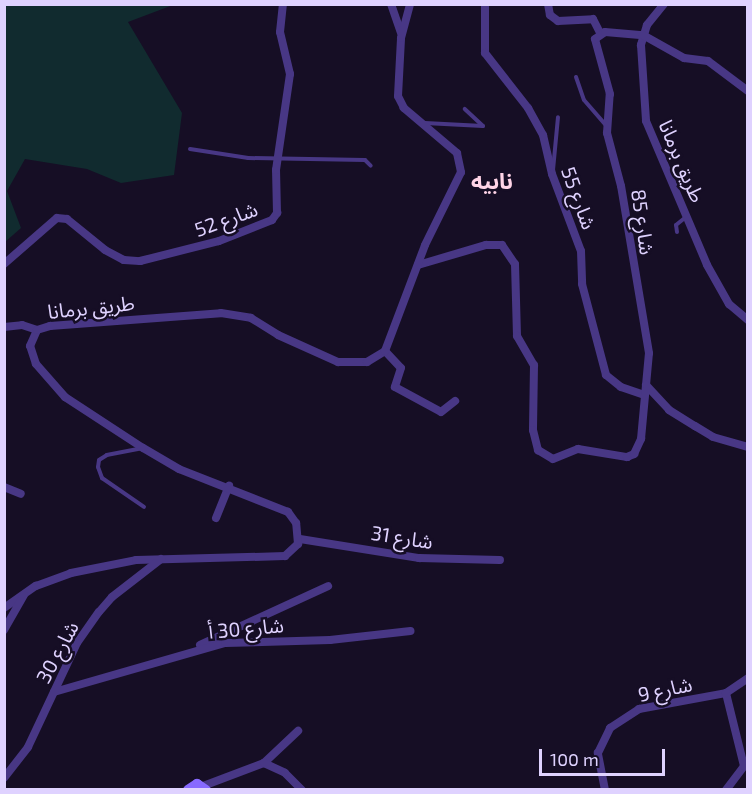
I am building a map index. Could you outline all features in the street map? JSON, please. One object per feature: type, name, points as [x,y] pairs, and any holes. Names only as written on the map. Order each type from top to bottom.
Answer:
[{"type":"street","name":"شارع 52","points":[[4,264],[57,218],[67,219],[105,250],[124,260],[140,261],[258,227],[277,213],[277,159],[290,74],[280,32],[283,4]]},
{"type":"street","points":[[391,4],[402,38]]},
{"type":"street","points":[[410,4],[402,38],[398,96],[404,108],[457,153],[461,172],[418,265],[385,351],[401,368],[395,387],[441,412],[455,400]]},
{"type":"street","name":"شارع 55","points":[[485,4],[485,53],[539,126],[552,174],[580,251],[582,284],[606,375],[621,387],[645,395]]},
{"type":"street","points":[[548,4],[550,15],[558,21],[593,20],[600,33],[643,35],[684,58],[708,61],[747,90]]},
{"type":"street","name":"طريق برمانا","points":[[664,4],[643,35],[640,57],[646,121],[720,289],[747,320]]},
{"type":"street","name":"شارع 85","points":[[418,265],[486,245],[502,245],[515,264],[517,336],[534,365],[533,430],[538,450],[553,459],[578,448],[627,457],[634,454],[640,445],[649,353],[621,186],[606,125],[610,99],[595,49],[600,33]]},
{"type":"street","name":"طريق برمانا","points":[[300,538],[288,512],[229,486],[179,469],[143,448],[55,388],[30,354],[37,330],[50,326],[236,314],[338,362],[367,362],[385,351]]},
{"type":"street","points":[[4,327],[22,325],[37,330]]},
{"type":"street","points":[[646,385],[669,410],[695,426],[713,437],[747,447]]},
{"type":"street","points":[[216,518],[229,486]]},
{"type":"street","points":[[4,487],[21,494]]},
{"type":"street","points":[[4,608],[25,592],[71,573],[161,559],[285,556],[292,552],[300,538]]},
{"type":"street","name":"شارع 31","points":[[300,538],[418,558],[500,560]]},
{"type":"street","name":"شارع 30","points":[[4,778],[28,747],[77,643],[99,612],[112,597],[161,559]]},
{"type":"street","points":[[180,655],[282,604],[328,586]]},
{"type":"street","points":[[4,630],[25,592]]},
{"type":"street","name":"شارع 30 أ","points":[[54,692],[225,643],[330,640],[410,631]]},
{"type":"street","points":[[726,789],[746,765],[726,693],[747,678]]},
{"type":"street","name":"شارع 9","points":[[605,789],[598,753],[610,728],[648,706],[726,693]]},
{"type":"street","points":[[188,789],[205,788],[264,763],[298,731]]},
{"type":"street","points":[[264,763],[285,773],[302,789]]},
{"type":"lane","points":[[576,77],[584,100],[606,125]]},
{"type":"lane","points":[[421,123],[450,122],[483,126],[465,109]]},
{"type":"lane","points":[[552,174],[558,150],[558,117]]},
{"type":"lane","points":[[190,148],[277,159],[365,160],[371,166]]},
{"type":"lane","points":[[676,232],[676,225],[687,216]]},
{"type":"lane","points":[[143,448],[107,455],[99,460],[98,467],[102,478],[144,507]]},
{"type":"green space","points":[[5,4],[173,5],[128,22],[182,113],[174,175],[121,183],[87,169],[25,159],[7,191],[21,228],[5,242]]},
{"type":"district","name":"نابيه","points":[[492,181]]}]
